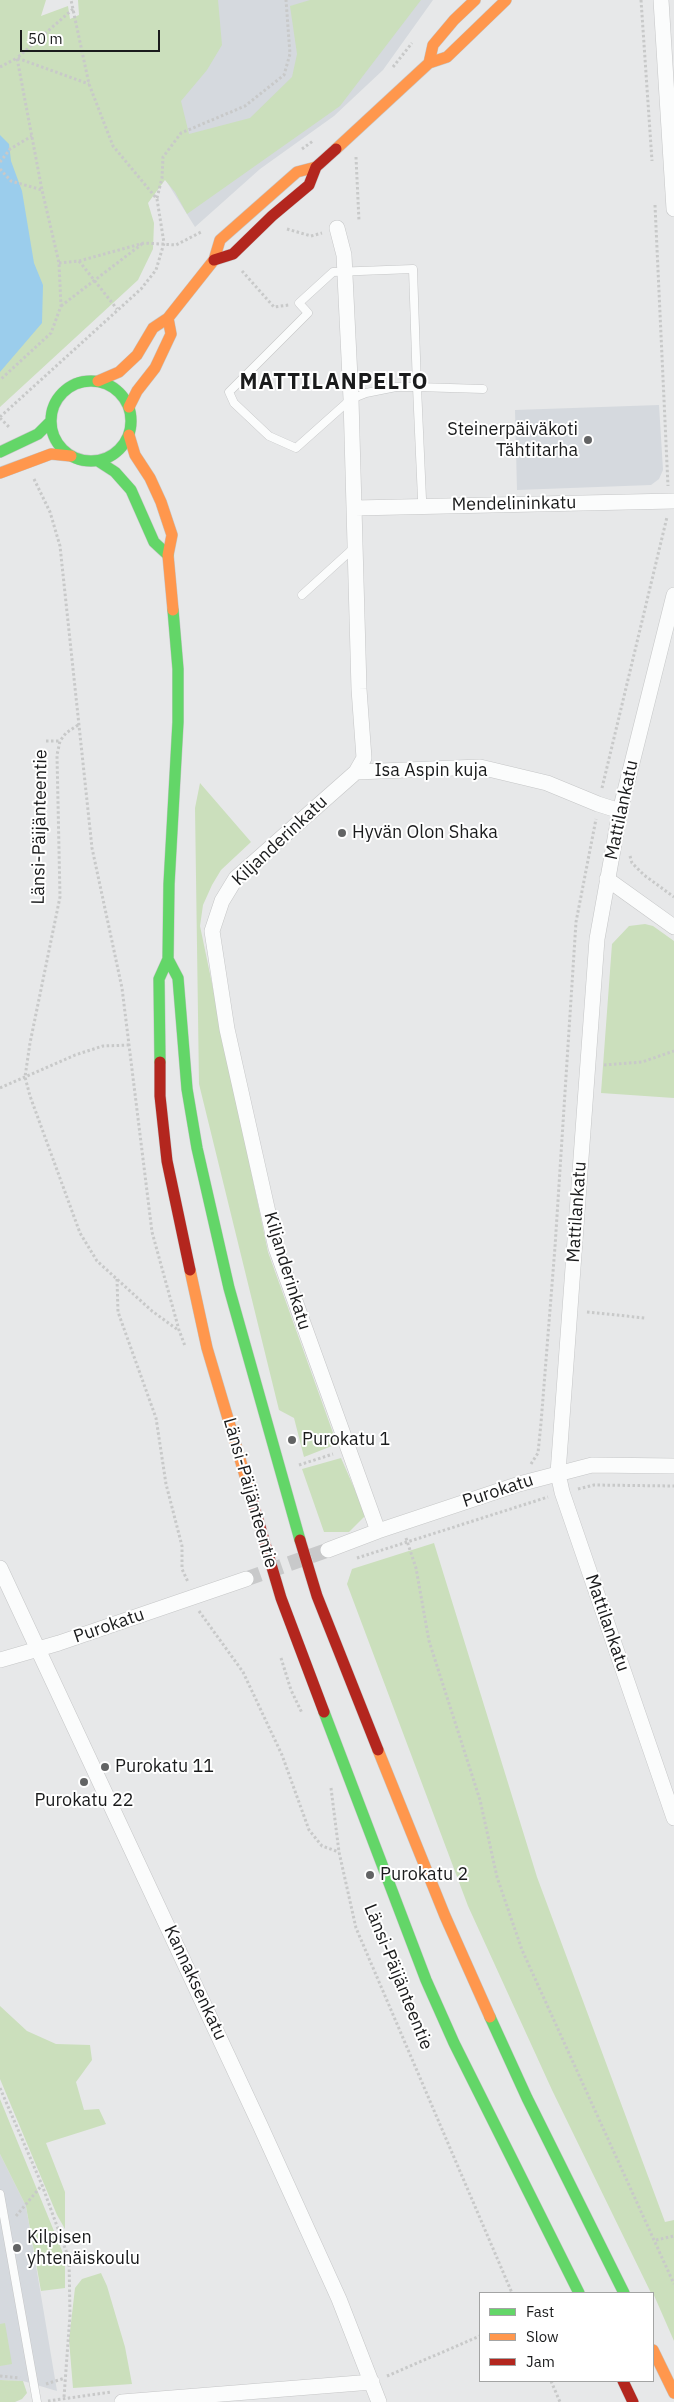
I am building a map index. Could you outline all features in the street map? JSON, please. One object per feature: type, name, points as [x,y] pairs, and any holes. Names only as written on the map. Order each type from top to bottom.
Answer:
[{"type":"main road","points":[[429,63],[433,45],[474,0]]},
{"type":"main road","points":[[214,260],[233,254],[272,216],[309,185],[316,167],[429,63],[447,57],[506,0]]},
{"type":"main road","points":[[71,456],[60,447],[53,435],[51,421],[53,407],[60,395],[71,386],[84,381],[98,381],[119,372],[137,355],[154,328],[168,318],[214,260],[220,240],[298,172],[316,167]]},
{"type":"main road","points":[[129,407],[138,390],[155,368],[171,334],[168,318]]},
{"type":"main road","points":[[0,473],[51,454],[71,456],[84,461],[98,461],[111,456],[122,447],[129,435],[131,421],[129,407],[116,391],[98,381]]},
{"type":"main road","points":[[0,452],[38,434],[51,421]]},
{"type":"main road","name":"Länsi-Päijänteentie","points":[[129,435],[135,455],[150,478],[161,502],[172,535],[168,555],[178,669],[168,959],[159,978],[170,1006],[197,1148],[228,1288],[279,1472],[317,1596],[445,1916],[527,2098],[624,2292]]},
{"type":"main road","points":[[98,461],[115,472],[131,490],[142,511],[154,542],[168,555]]},
{"type":"main road","name":"Länsi-Päijänteentie","points":[[168,959],[178,978],[170,1006],[160,1096],[167,1161],[207,1348],[267,1553],[282,1598],[426,1980],[463,2060],[579,2292]]},
{"type":"main road","points":[[654,2352],[674,2393]]},
{"type":"main road","points":[[623,2382],[633,2402]]},
{"type":"street","points":[[661,0],[674,209]]},
{"type":"street","points":[[337,228],[344,255],[345,272],[355,508],[359,688],[364,758],[356,772]]},
{"type":"street","name":"Mendelininkatu","points":[[355,508],[671,501]]},
{"type":"street","name":"Mattilankatu","points":[[674,595],[620,811],[597,940],[558,1473],[562,1492],[674,1818]]},
{"type":"street","name":"Isa Aspin kuja","points":[[356,772],[480,767],[547,783],[620,811]]},
{"type":"street","name":"Kiljanderinkatu","points":[[356,772],[236,878],[222,901],[212,931],[228,1029],[276,1248],[378,1531]]},
{"type":"street","points":[[607,879],[674,927]]},
{"type":"street","name":"Purokatu","points":[[328,1550],[378,1531],[558,1473],[592,1465],[674,1466]]},
{"type":"street","name":"Kannaksenkatu","points":[[0,1568],[260,2125],[338,2299],[379,2402]]},
{"type":"street","name":"Purokatu","points":[[0,1660],[39,1650],[246,1579]]},
{"type":"street","points":[[122,2402],[372,2382]]},
{"type":"lane","points":[[422,507],[418,387],[413,269],[333,272],[299,303],[308,312],[229,392],[234,403],[269,436],[296,448],[351,399],[366,393],[396,387],[418,387],[483,390]]},
{"type":"lane","points":[[302,595],[356,546]]},
{"type":"lane","points":[[0,2194],[3,2225],[37,2402]]},
{"type":"path","points":[[71,0],[89,84],[113,146],[157,198]]},
{"type":"path","points":[[0,417],[116,309],[141,289],[156,270],[164,243],[157,198],[162,178],[163,157],[181,133],[244,106],[284,75],[290,54],[286,0]]},
{"type":"path","points":[[641,0],[653,171]]},
{"type":"path","points":[[0,67],[18,58],[73,9]]},
{"type":"path","points":[[389,72],[418,35]]},
{"type":"path","points":[[18,58],[89,84]]},
{"type":"path","points":[[0,380],[51,333],[61,306],[59,263],[42,190],[18,58]]},
{"type":"path","points":[[0,162],[10,149],[32,136]]},
{"type":"path","points":[[300,150],[316,138]]},
{"type":"path","points":[[356,153],[359,221]]},
{"type":"path","points":[[0,169],[11,181],[42,190]]},
{"type":"path","points":[[532,1502],[531,1463],[538,1453],[554,1257],[576,922],[594,840],[598,804],[671,501],[668,475],[655,200]]},
{"type":"path","points":[[59,263],[79,261],[144,242],[176,245],[208,226]]},
{"type":"path","points":[[61,306],[144,242]]},
{"type":"path","points":[[79,261],[116,309]]},
{"type":"path","points":[[237,266],[274,308]]},
{"type":"path","points":[[668,475],[674,475]]},
{"type":"path","points":[[50,512],[60,546],[92,848],[122,988],[152,1232],[179,1330],[186,1348]]},
{"type":"path","name":"Länsi-Päijänteentie","points":[[78,725],[60,741],[57,755],[60,897],[30,1043],[25,1078],[33,1106],[80,1233],[97,1261],[152,1311],[179,1330]]},
{"type":"path","points":[[46,741],[60,741]]},
{"type":"path","points":[[594,840],[628,850],[632,863],[644,875],[674,897]]},
{"type":"path","points":[[0,1088],[75,1055],[102,1046],[129,1045]]},
{"type":"path","points":[[599,1066],[642,1062],[674,1051]]},
{"type":"path","points":[[117,1279],[118,1312],[156,1418],[166,1484],[182,1546],[182,1569],[206,1623],[243,1672],[282,1755],[309,1830],[322,1846],[339,1852]]},
{"type":"path","points":[[581,1312],[645,1318]]},
{"type":"path","points":[[299,1465],[348,1450]]},
{"type":"path","points":[[354,1558],[361,1558],[562,1492],[594,1484],[674,1486]]},
{"type":"path","points":[[407,1543],[416,1568],[429,1641],[480,1800],[497,1877],[522,1950],[656,2240],[664,2265],[674,2284]]},
{"type":"path","points":[[280,1654],[290,1690],[303,1715]]},
{"type":"path","name":"Länsi-Päijänteentie","points":[[329,1778],[339,1852],[356,1928],[512,2292]]},
{"type":"path","points":[[0,2088],[42,2185],[69,2258],[70,2314],[64,2397]]},
{"type":"path","points":[[3,2225],[42,2185]]},
{"type":"path","points":[[656,2240],[674,2236]]},
{"type":"path","points":[[372,2382],[479,2336]]},
{"type":"path","points":[[551,2382],[560,2402]]},
{"type":"shaded area","points":[[78,0],[433,0],[383,70],[334,116],[260,169],[195,227],[165,179]]},
{"type":"shaded area","name":"Steinerpäiväkoti Tähtitarha","points":[[659,405],[663,470],[659,479],[651,485],[517,490],[515,410]]},
{"type":"shaded area","name":"Kilpisen yhtenäiskoulu","points":[[0,2154],[26,2206],[57,2391],[23,2381],[0,2380]]},
{"type":"green space","points":[[0,0],[46,0],[41,16],[68,6],[70,19],[79,15],[78,0],[218,0],[222,45],[207,70],[181,101],[189,134],[250,118],[292,77],[297,54],[290,6],[310,0],[421,0],[340,106],[187,214],[175,192],[165,180],[148,203],[154,223],[153,249],[138,280],[0,407]]},
{"type":"green space","points":[[200,783],[251,842],[221,870],[203,905],[200,926],[268,1252],[337,1444],[304,1457],[294,1418],[279,1410],[199,1084],[195,808]]},
{"type":"green space","points":[[645,924],[653,926],[674,941],[674,1098],[601,1093],[612,944],[629,926]]},
{"type":"green space","points":[[341,1458],[366,1515],[349,1532],[324,1532],[302,1469]]},
{"type":"green space","points":[[434,1543],[537,1877],[665,2222],[674,2220],[674,2341],[654,2292],[651,2292],[552,2090],[468,1906],[347,1584],[352,1569]]},
{"type":"green space","points":[[0,2006],[27,2031],[56,2044],[90,2045],[92,2060],[76,2082],[84,2110],[99,2109],[106,2124],[46,2143],[65,2192],[65,2229],[57,2215],[0,2079]]},
{"type":"green space","points":[[0,2099],[65,2258],[65,2288],[41,2291],[26,2206],[0,2154]]},
{"type":"green space","points":[[101,2273],[107,2286],[125,2347],[132,2384],[73,2388],[69,2340],[75,2288],[82,2279]]},
{"type":"green space","points":[[5,2323],[12,2364],[0,2366],[0,2324]]},
{"type":"green space","points":[[0,2380],[23,2381],[27,2393],[22,2399],[15,2402],[0,2402]]},
{"type":"water","points":[[0,135],[9,144],[11,161],[22,191],[34,263],[43,285],[42,323],[0,372]]},
{"type":"tunnel","points":[[246,1579],[328,1550]]},
{"type":"traffic: fast","points":[[91,381],[106,384],[119,393],[128,406],[131,421],[128,436],[119,449],[106,458],[91,461],[76,458],[63,449],[54,436],[51,421],[54,406],[63,393],[76,384],[91,381]]},
{"type":"traffic: fast","points":[[0,452],[38,434],[51,421]]},
{"type":"traffic: fast","points":[[98,461],[115,472],[131,490],[154,542],[168,555]]},
{"type":"traffic: fast","points":[[160,1062],[159,979],[168,959],[169,884],[178,722],[178,669],[173,610]]},
{"type":"traffic: fast","points":[[168,959],[178,978],[187,1089],[197,1148],[229,1288],[300,1540]]},
{"type":"traffic: fast","points":[[324,1712],[426,1980],[454,2043],[578,2292]]},
{"type":"traffic: fast","points":[[490,2017],[527,2098],[624,2292]]},
{"type":"traffic: slow","points":[[429,63],[433,45],[454,20],[475,0]]},
{"type":"traffic: slow","points":[[336,149],[429,63],[447,57],[506,0]]},
{"type":"traffic: slow","points":[[98,381],[119,372],[137,355],[153,328],[168,318],[214,260],[220,240],[297,172],[316,167]]},
{"type":"traffic: slow","points":[[129,407],[137,391],[155,368],[171,334],[168,318]]},
{"type":"traffic: slow","points":[[129,435],[135,455],[150,478],[161,502],[172,535],[168,555],[173,610]]},
{"type":"traffic: slow","points":[[0,473],[51,454],[71,456]]},
{"type":"traffic: slow","points":[[190,1270],[207,1348],[251,1496]]},
{"type":"traffic: slow","points":[[378,1750],[445,1916],[490,2017]]},
{"type":"traffic: slow","points":[[654,2352],[674,2393]]},
{"type":"traffic: jam","points":[[214,260],[233,254],[272,216],[309,185],[316,167],[336,149]]},
{"type":"traffic: jam","points":[[160,1062],[160,1096],[167,1161],[190,1270]]},
{"type":"traffic: jam","points":[[251,1496],[281,1598],[324,1712]]},
{"type":"traffic: jam","points":[[300,1540],[317,1596],[378,1750]]},
{"type":"traffic: jam","points":[[623,2382],[633,2402]]},
{"type":"place","name":"Steinerpäiväkoti Tähtitarha","points":[[588,440]]},
{"type":"place","name":"Hyvän Olon Shaka","points":[[342,833]]},
{"type":"place","name":"Purokatu 1","points":[[292,1440]]},
{"type":"place","name":"Purokatu 11","points":[[105,1767]]},
{"type":"place","name":"Purokatu 22","points":[[84,1782]]},
{"type":"place","name":"Purokatu 2","points":[[370,1875]]},
{"type":"place","name":"Kilpisen yhtenäiskoulu","points":[[17,2248]]},
{"type":"district","name":"MATTILANPELTO","points":[[334,383]]}]
